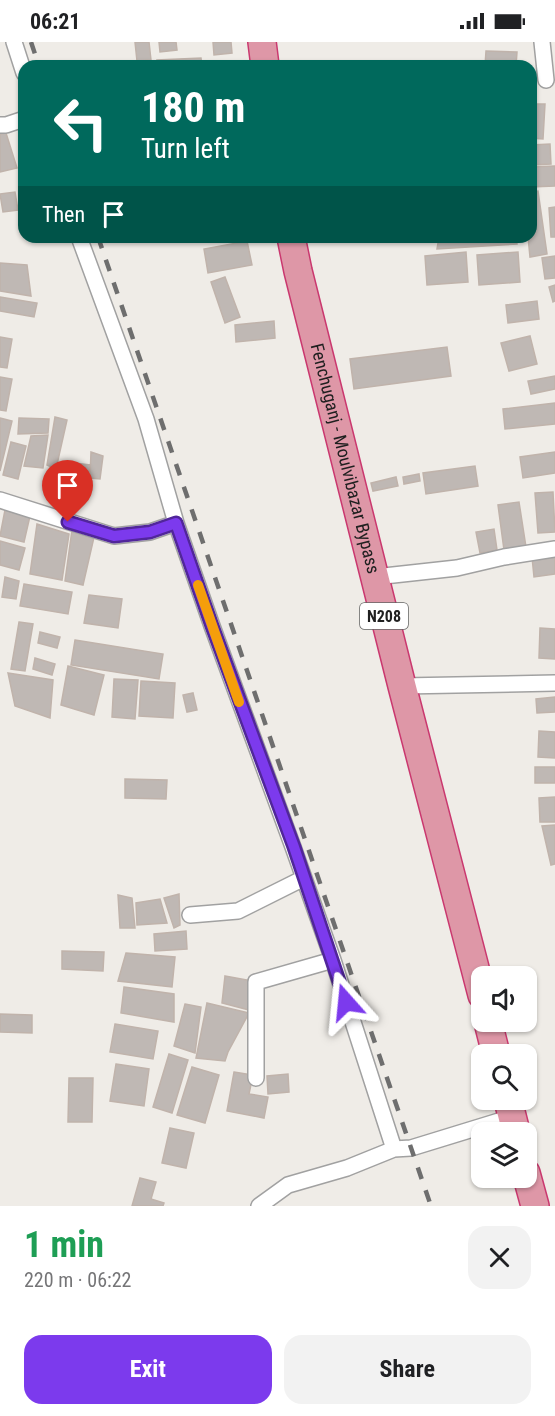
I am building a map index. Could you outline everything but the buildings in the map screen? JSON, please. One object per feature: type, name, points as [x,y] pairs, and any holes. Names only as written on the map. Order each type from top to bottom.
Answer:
[{"type":"highway","points":[[262,42],[264,60]]},
{"type":"highway","name":"Fenchuganj - Moulvibazar Bypass","points":[[292,243],[402,686],[475,966]]},
{"type":"highway","points":[[530,1188],[535,1206]]},
{"type":"street","points":[[14,42],[20,60]]},
{"type":"street","points":[[542,42],[546,80]]},
{"type":"street","points":[[0,125],[18,121]]},
{"type":"street","points":[[81,243],[146,419],[176,523],[215,637],[294,847],[394,1149]]},
{"type":"street","points":[[0,500],[114,536],[150,532],[176,523]]},
{"type":"street","points":[[375,577],[457,568],[504,557],[555,549]]},
{"type":"street","points":[[402,686],[555,683]]},
{"type":"street","points":[[190,915],[238,911],[304,878]]},
{"type":"street","points":[[256,1078],[256,982],[333,960]]},
{"type":"street","points":[[259,1206],[288,1185],[347,1168],[394,1149],[411,1148],[512,1116]]},
{"type":"railway","points":[[31,42],[37,60]]},
{"type":"railway","points":[[100,243],[431,1206]]},
{"type":"slow traffic","points":[[198,585],[239,702]]},
{"type":"route","points":[[68,522],[114,536],[150,532],[176,523],[294,847],[346,1002]]}]
